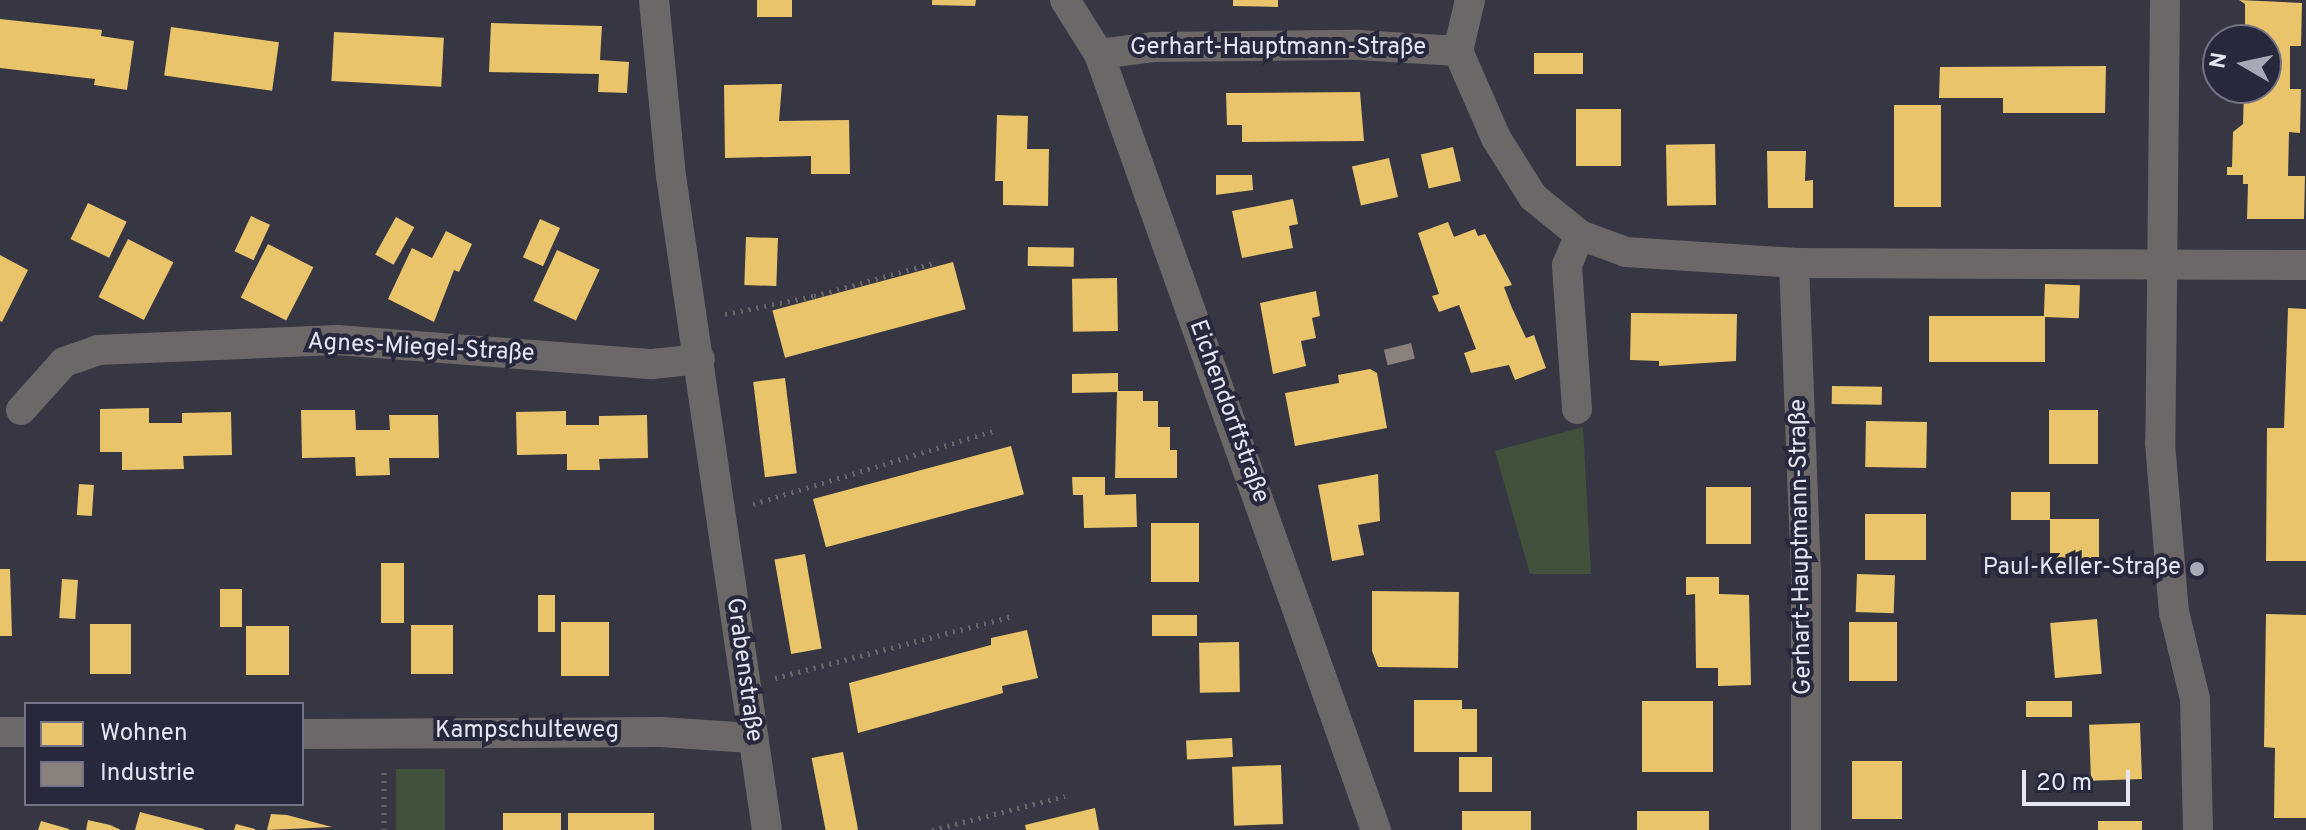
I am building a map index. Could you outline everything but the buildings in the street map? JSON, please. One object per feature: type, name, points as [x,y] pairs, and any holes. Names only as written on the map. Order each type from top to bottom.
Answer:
[{"type":"street","name":"Grabenstraße","points":[[654,0],[671,176],[767,830]]},
{"type":"street","name":"Eichendorffstraße","points":[[1065,0],[1099,54],[1376,830]]},
{"type":"street","name":"Gerhart-Hauptmann-Straße","points":[[1470,0],[1458,51],[1496,138],[1533,197],[1580,235],[1626,252],[1794,263],[2163,262],[2306,265]]},
{"type":"street","points":[[2165,0],[2160,443],[2174,612],[2195,699],[2198,830]]},
{"type":"street","name":"Gerhart-Hauptmann-Straße","points":[[1099,54],[1153,47],[1358,45],[1458,51]]},
{"type":"street","points":[[1577,409],[1567,265],[1580,235]]},
{"type":"street","name":"Gerhart-Hauptmann-Straße","points":[[1794,263],[1806,570],[1806,830]]},
{"type":"street","name":"Agnes-Miegel-Straße","points":[[21,410],[64,362],[98,350],[337,340],[652,364],[700,359]]},
{"type":"street","points":[[0,732],[24,732]]},
{"type":"street","name":"Kampschulteweg","points":[[304,734],[661,732],[752,738]]},
{"type":"path","points":[[694,319],[814,296],[937,262]]},
{"type":"path","points":[[720,509],[784,498],[996,430]]},
{"type":"path","points":[[747,686],[1013,616]]},
{"type":"path","points":[[383,732],[384,830]]},
{"type":"path","points":[[932,830],[1065,796]]},
{"type":"green space","points":[[1583,427],[1591,574],[1530,574],[1495,451]]},
{"type":"green space","points":[[396,769],[445,769],[445,830],[396,830]]},
{"type":"place","name":"Paul-Keller-Straße","points":[[2197,569]]}]
